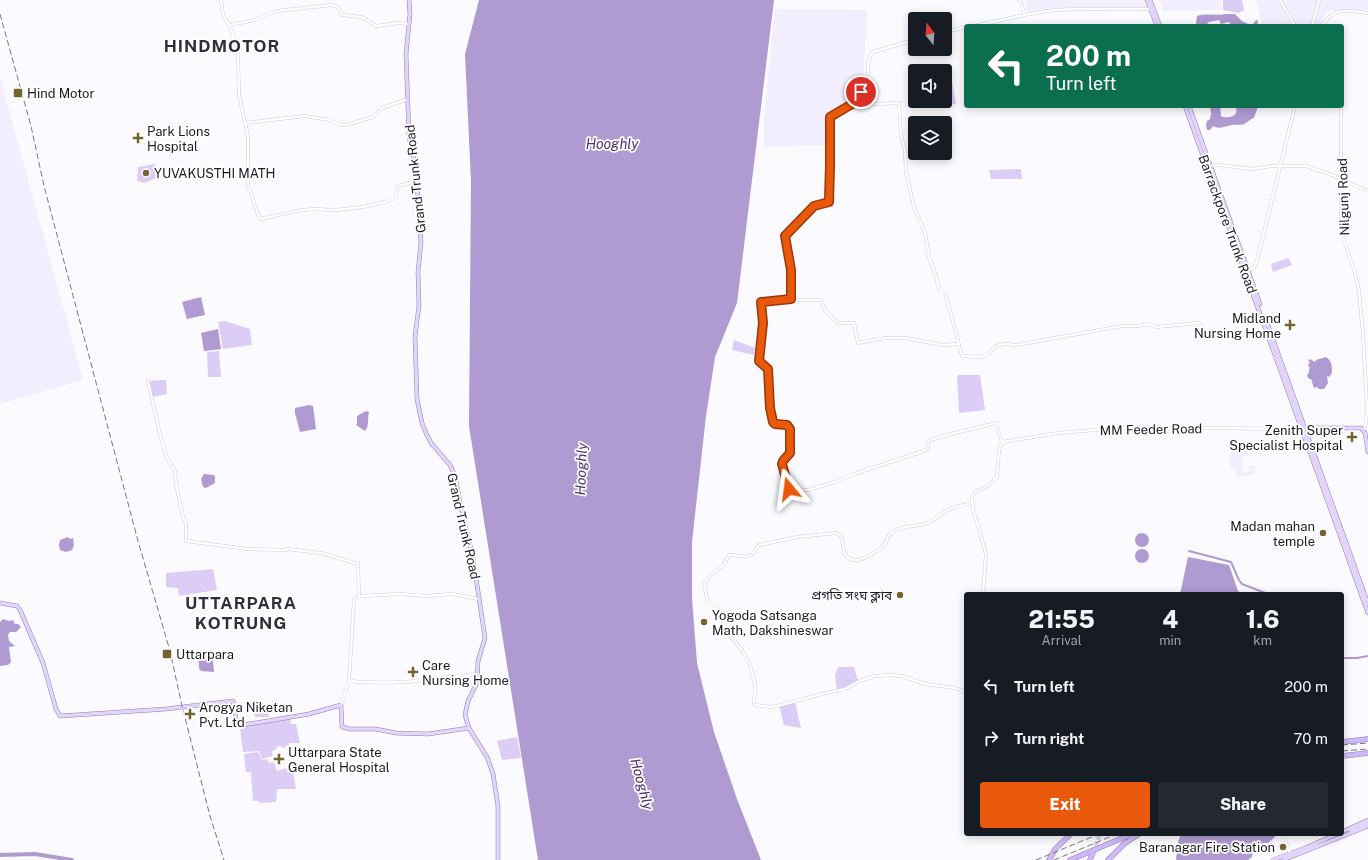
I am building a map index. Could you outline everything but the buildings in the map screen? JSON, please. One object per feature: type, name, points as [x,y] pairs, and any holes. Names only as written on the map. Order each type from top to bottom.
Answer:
[{"type":"highway","points":[[1344,742],[1368,739]]},
{"type":"highway","points":[[1344,756],[1368,753]]},
{"type":"highway","points":[[1049,860],[1056,848],[1069,836]]},
{"type":"highway","points":[[1070,860],[1127,836]]},
{"type":"highway","points":[[1108,860],[1124,844],[1136,836]]},
{"type":"highway","points":[[1090,860],[1093,852]]},
{"type":"main road","name":"Grand Trunk Road","points":[[409,0],[409,24],[406,54],[410,142],[415,162],[421,242],[418,272],[419,306],[415,336],[417,399],[422,423],[426,433],[450,465],[456,479],[461,508],[473,558],[485,637],[478,661],[476,686],[468,701],[466,718],[469,728],[488,759],[494,778],[498,812],[498,860]]},
{"type":"main road","points":[[1149,0],[1157,24]]},
{"type":"main road","name":"Barrackpore Trunk Road","points":[[1187,108],[1268,330]]},
{"type":"main road","name":"Barrackpore Trunk Road","points":[[1190,108],[1368,613]]},
{"type":"main road","points":[[1303,428],[1358,428],[1364,430],[1366,433],[1368,452]]},
{"type":"main road","name":"Barrackpore Trunk Road","points":[[1303,428],[1368,604]]},
{"type":"main road","points":[[0,603],[17,606],[20,610],[43,663],[56,709],[60,716],[166,709],[233,701],[238,726],[304,715],[341,705],[341,725],[343,728],[375,729],[396,733],[428,734],[469,728]]},
{"type":"main road","points":[[1344,831],[1368,823]]},
{"type":"main road","points":[[1344,833],[1368,823]]},
{"type":"main road","points":[[1344,833],[1368,823]]},
{"type":"main road","points":[[1283,860],[1333,836]]},
{"type":"main road","points":[[1320,842],[1337,836]]},
{"type":"main road","points":[[1273,860],[1291,855],[1337,836]]},
{"type":"street","points":[[221,0],[223,15],[229,25],[236,45],[239,95],[248,136],[248,188],[252,194],[254,204],[261,219],[302,210],[352,209],[376,205],[396,197],[398,186],[417,181]]},
{"type":"street","points":[[1020,0],[1025,15]]},
{"type":"street","points":[[1280,0],[1294,24]]},
{"type":"street","points":[[1313,24],[1319,0]]},
{"type":"street","points":[[229,25],[255,20],[276,11],[332,5],[338,7],[342,15],[362,17],[375,26],[398,23],[409,24]]},
{"type":"street","points":[[986,24],[1025,15],[1059,10],[1152,8]]},
{"type":"street","points":[[1323,24],[1327,18],[1334,13],[1344,11],[1368,13]]},
{"type":"street","points":[[952,30],[964,27]]},
{"type":"street","points":[[791,299],[791,270],[785,236],[814,206],[829,202],[830,118],[851,105],[861,92],[867,82],[869,57],[871,53],[879,49],[908,42]]},
{"type":"street","points":[[246,123],[304,116],[330,120],[341,125],[352,124],[373,117],[382,108],[408,98]]},
{"type":"street","points":[[851,105],[899,103],[901,136],[905,150],[906,172],[914,207],[925,233],[928,257],[936,275],[938,286],[940,290],[945,292],[961,355],[967,357],[978,357],[990,353],[995,347],[1004,344],[1016,345],[1122,326],[1149,324],[1156,327],[1199,323],[1202,325],[1205,333],[1221,334],[1255,333],[1268,330]]},
{"type":"street","points":[[1247,270],[1254,268],[1258,257],[1294,108]]},
{"type":"street","name":"Nilgunj Road","points":[[1341,108],[1341,218],[1343,237],[1354,269],[1359,291],[1367,409],[1364,430]]},
{"type":"street","points":[[1209,166],[1253,169],[1280,166],[1310,167],[1336,176],[1341,180],[1368,191]]},
{"type":"street","points":[[959,344],[943,345],[904,338],[885,338],[858,343],[854,324],[838,323],[824,310],[821,300],[791,299],[761,301],[763,323],[759,360],[760,363],[768,369],[770,408],[773,422],[775,424],[787,425],[790,429],[790,453],[782,464],[789,489],[804,491],[835,482],[857,473],[924,451],[928,448],[928,443],[930,440],[996,423],[1002,442],[999,451],[997,477],[989,485],[975,492],[972,497],[986,554],[983,592]]},
{"type":"street","points":[[148,381],[164,449],[167,458],[175,471],[176,484],[183,517],[186,523],[186,541],[248,549],[310,551],[357,563],[359,596]]},
{"type":"street","name":"MM Feeder Road","points":[[1002,442],[1058,433],[1130,427],[1303,428]]},
{"type":"street","points":[[964,692],[956,688],[925,684],[901,676],[889,675],[868,678],[845,689],[781,705],[754,705],[755,684],[750,665],[742,650],[728,634],[718,606],[707,601],[704,585],[708,578],[724,565],[729,555],[750,556],[759,545],[793,538],[836,533],[841,535],[844,552],[847,556],[853,560],[858,560],[872,554],[886,543],[888,535],[893,532],[928,523],[948,511],[972,502]]},
{"type":"street","points":[[341,705],[349,681],[354,600],[356,597],[400,594],[426,596],[451,594],[480,599]]},
{"type":"street","points":[[349,681],[376,683],[398,682],[478,674]]},
{"type":"street","points":[[1284,836],[1291,855]]},
{"type":"shaded area","points":[[1025,0],[1143,0],[1147,9],[1029,13]]},
{"type":"shaded area","points":[[1159,0],[1221,0],[1221,10],[1163,11]]},
{"type":"shaded area","points":[[1223,0],[1242,0],[1244,10],[1239,13],[1223,10]]},
{"type":"shaded area","points":[[1256,0],[1368,0],[1368,10],[1327,11],[1321,24],[1262,24]]},
{"type":"shaded area","points":[[775,9],[867,10],[862,103],[827,118],[828,145],[764,147],[764,116]]},
{"type":"shaded area","points":[[0,77],[83,380],[0,404]]},
{"type":"shaded area","points":[[952,82],[956,104],[952,105]]},
{"type":"shaded area","name":"YUVAKUSTHI MATH","points":[[155,164],[156,178],[144,183],[137,181],[138,167]]},
{"type":"shaded area","points":[[1021,169],[1022,179],[991,179],[989,170]]},
{"type":"shaded area","points":[[1288,258],[1292,265],[1273,272],[1271,264]]},
{"type":"shaded area","points":[[225,321],[250,329],[252,345],[223,349],[218,322]]},
{"type":"shaded area","points":[[734,340],[755,348],[754,355],[732,350]]},
{"type":"shaded area","points":[[219,351],[221,377],[208,377],[207,352]]},
{"type":"shaded area","points":[[980,375],[985,410],[959,413],[957,376]]},
{"type":"shaded area","points":[[166,380],[167,394],[152,397],[148,381]]},
{"type":"shaded area","points":[[1233,443],[1247,443],[1248,456],[1242,457],[1244,460],[1244,462],[1242,462],[1243,472],[1249,472],[1249,465],[1255,465],[1256,473],[1237,477],[1236,468],[1231,469],[1229,456],[1231,455],[1231,448],[1234,447]]},
{"type":"shaded area","points":[[213,569],[217,590],[179,596],[178,588],[166,587],[166,573]]},
{"type":"shaded area","points":[[838,667],[854,667],[858,681],[845,689],[837,691],[835,675]]},
{"type":"shaded area","points":[[252,702],[266,703],[269,717],[255,717]]},
{"type":"shaded area","points":[[795,702],[801,728],[784,725],[779,706]]},
{"type":"shaded area","points":[[290,719],[291,724],[296,724],[300,743],[289,743],[289,745],[285,746],[285,748],[282,748],[281,746],[276,747],[277,749],[272,751],[273,756],[262,759],[259,751],[243,752],[240,727]]},
{"type":"shaded area","points":[[517,737],[521,758],[502,760],[497,741]]},
{"type":"shaded area","points":[[258,752],[262,760],[267,759],[269,763],[274,762],[277,771],[287,768],[288,772],[293,772],[296,789],[277,789],[276,802],[259,803],[259,801],[253,801],[251,772],[246,772],[244,754]]},
{"type":"water","name":"Hooghly","points":[[479,0],[774,0],[737,303],[715,357],[706,416],[692,542],[692,598],[697,663],[714,732],[737,799],[761,860],[538,860],[469,426],[471,181],[465,54]]},
{"type":"water","points":[[1235,14],[1242,21],[1248,24],[1230,24],[1229,22],[1221,24],[1219,20],[1209,22],[1207,24],[1196,24],[1197,16]]},
{"type":"water","points":[[1256,20],[1258,21],[1257,24],[1253,24]]},
{"type":"water","points":[[1210,108],[1220,108],[1221,116],[1231,117],[1235,115],[1236,108],[1257,108],[1254,118],[1244,124],[1220,128],[1213,126],[1210,130],[1207,130],[1207,121],[1210,119]]},
{"type":"water","points":[[201,297],[205,315],[187,319],[182,302]]},
{"type":"water","points":[[218,329],[221,349],[204,351],[201,333]]},
{"type":"water","points":[[1326,357],[1331,364],[1332,373],[1329,377],[1327,376],[1328,383],[1324,389],[1319,389],[1317,387],[1314,388],[1311,379],[1307,376],[1310,368],[1308,365],[1310,362],[1308,361],[1310,359],[1315,362],[1316,360]]},
{"type":"water","points":[[309,405],[313,406],[316,429],[300,432],[295,408]]},
{"type":"water","points":[[366,411],[369,412],[367,429],[365,431],[356,425],[357,416]]},
{"type":"water","points":[[204,474],[214,475],[215,483],[206,488],[203,487],[201,479]]},
{"type":"water","points":[[1139,533],[1145,533],[1149,537],[1149,543],[1145,547],[1139,547],[1135,543],[1135,537]]},
{"type":"water","points":[[68,537],[70,539],[73,538],[74,545],[72,550],[66,552],[60,550],[60,540]]},
{"type":"water","points":[[1139,549],[1145,549],[1149,553],[1149,559],[1145,563],[1139,563],[1135,559],[1135,553]]},
{"type":"water","points":[[1188,557],[1229,565],[1238,591],[1240,592],[1180,592]]},
{"type":"water","points":[[3,619],[9,621],[13,620],[15,624],[18,624],[21,627],[16,632],[10,632],[8,635],[9,641],[15,646],[9,647],[11,662],[8,665],[0,666],[0,622]]},
{"type":"water","points":[[212,650],[214,672],[201,671],[199,668],[198,651]]},
{"type":"water","points":[[1180,836],[1275,836],[1268,843],[1257,846],[1252,857],[1248,860],[1176,860]]},
{"type":"waterway","points":[[1189,551],[1231,562],[1242,584],[1263,592]]},
{"type":"waterway","points":[[1344,658],[1368,656]]},
{"type":"waterway","points":[[0,855],[35,854],[72,860]]},
{"type":"tunnel","points":[[1093,852],[1099,836]]},
{"type":"railway","points":[[0,14],[31,126],[44,186],[138,541],[170,651],[182,706],[210,816],[224,860]]},
{"type":"railway","points":[[1344,745],[1368,743]]},
{"type":"railway","points":[[1344,751],[1368,749]]},
{"type":"railway","points":[[1036,860],[1094,836]]},
{"type":"railway","points":[[1054,860],[1112,836]]},
{"type":"place","name":"Hind Motor","points":[[18,93]]},
{"type":"place","name":"Park Lions Hospital","points":[[138,138]]},
{"type":"place","name":"YUVAKUSTHI MATH","points":[[146,173]]},
{"type":"place","name":"Midland Nursing Home","points":[[1290,325]]},
{"type":"place","name":"Zenith Super Specialist Hospital","points":[[1352,437]]},
{"type":"place","name":"Madan mahan temple","points":[[1323,533]]},
{"type":"place","name":"প্রগতি সংঘ ক্লাব","points":[[900,595]]},
{"type":"place","name":"Yogoda Satsanga Math, Dakshineswar","points":[[704,622]]},
{"type":"place","name":"Uttarpara","points":[[167,654]]},
{"type":"place","name":"Care Nursing Home","points":[[413,672]]},
{"type":"place","name":"Arogya Niketan Pvt. Ltd","points":[[190,714]]},
{"type":"place","name":"Uttarpara State General Hospital","points":[[279,759]]},
{"type":"place","name":"Baranagar Fire Station","points":[[1283,847]]},
{"type":"district","name":"HINDMOTOR","points":[[222,46]]},
{"type":"district","name":"UTTARPARA KOTRUNG","points":[[241,613]]},
{"type":"route","points":[[789,489],[782,464],[790,453],[790,429],[787,425],[775,424],[773,422],[770,408],[768,369],[759,361],[763,323],[761,302],[791,299],[791,270],[784,240],[785,236],[787,232],[814,206],[829,202],[830,117],[852,104],[861,92]]}]
